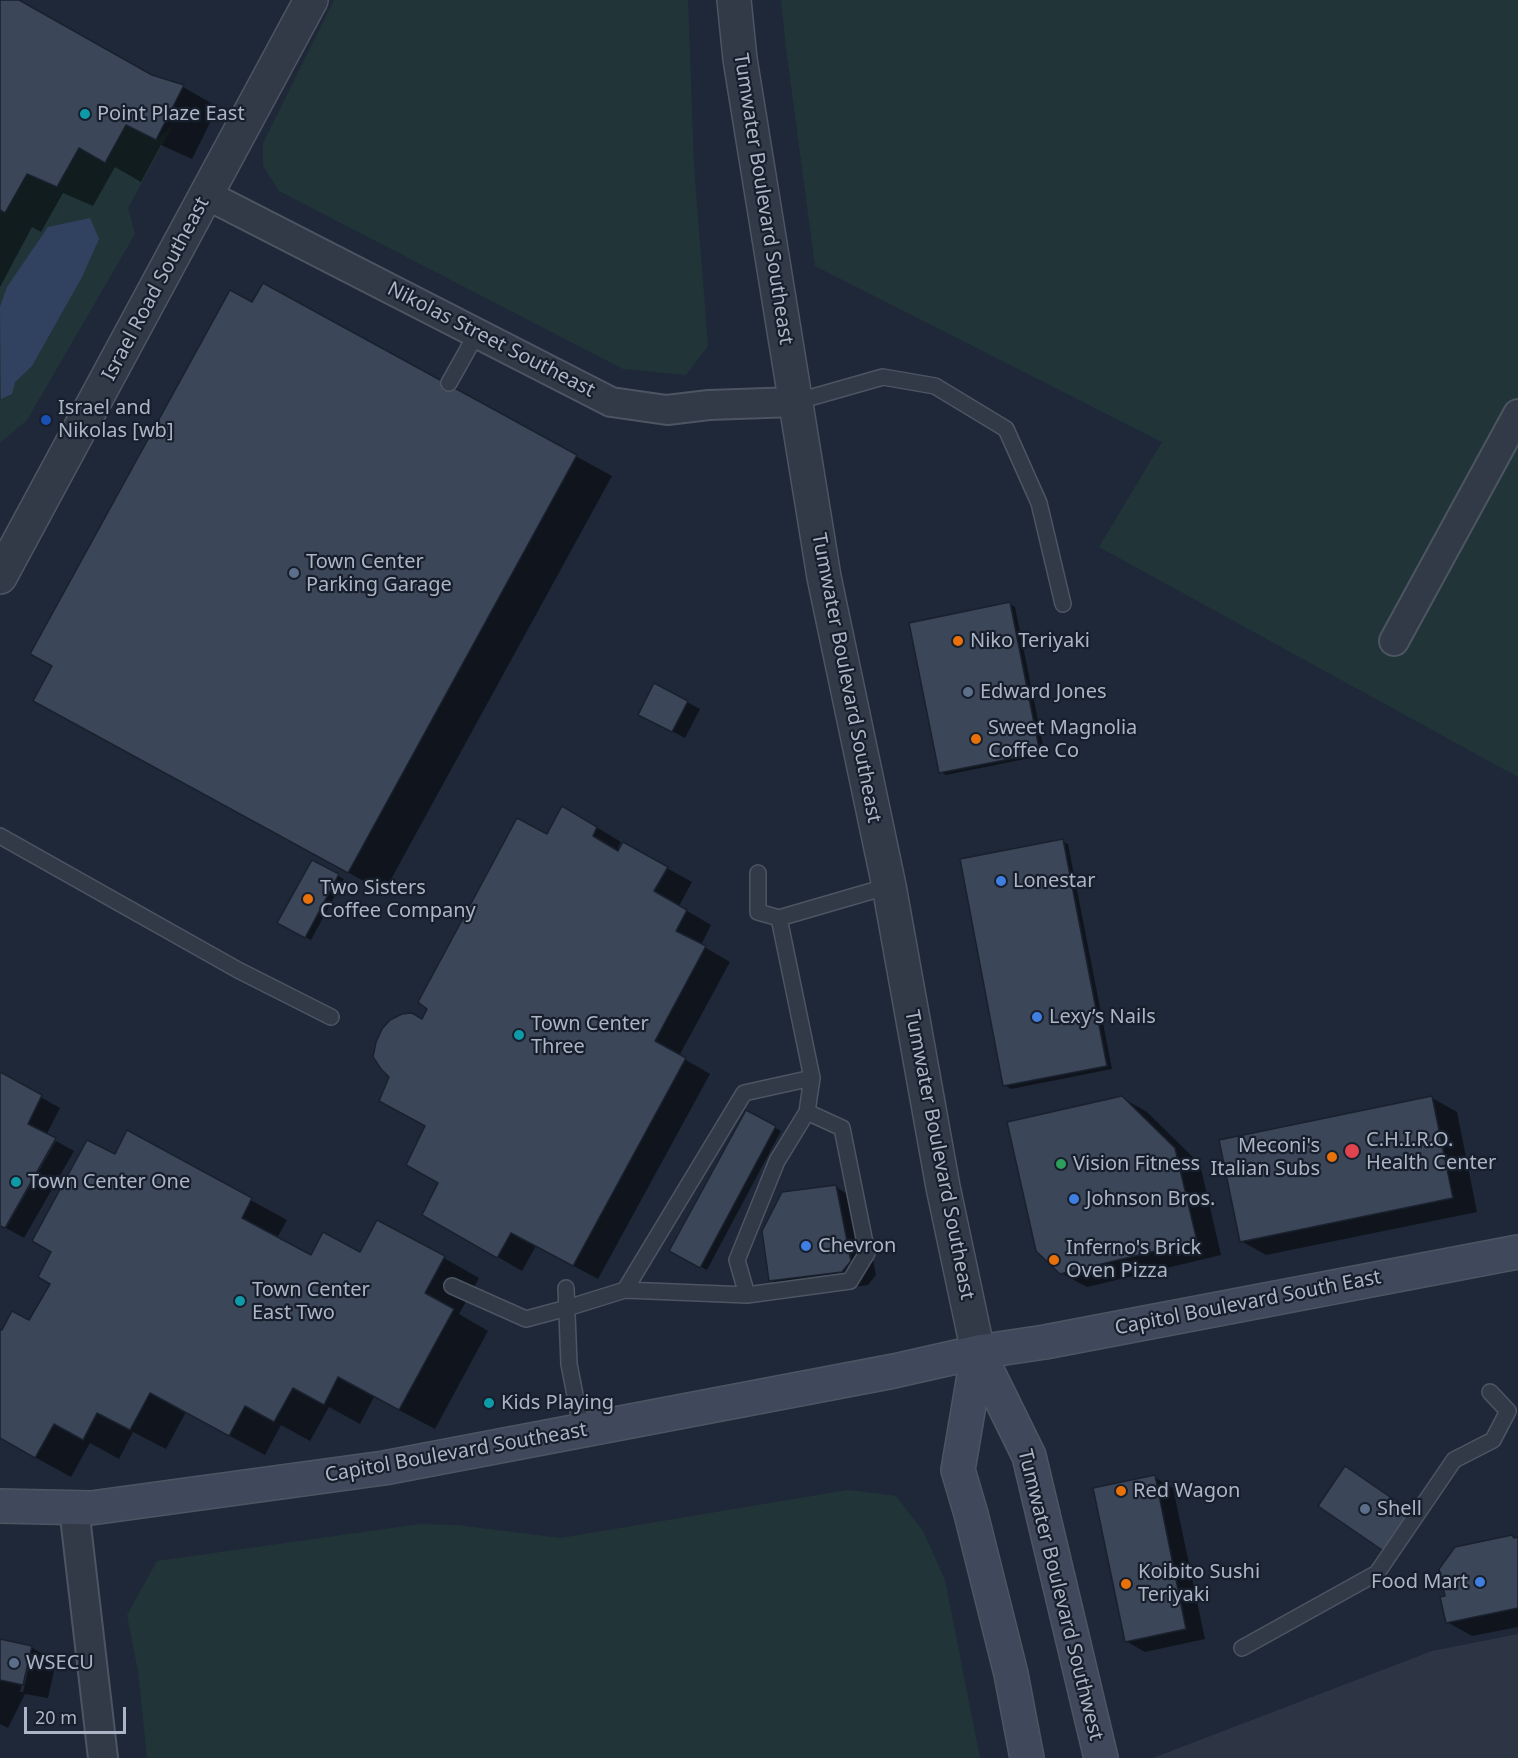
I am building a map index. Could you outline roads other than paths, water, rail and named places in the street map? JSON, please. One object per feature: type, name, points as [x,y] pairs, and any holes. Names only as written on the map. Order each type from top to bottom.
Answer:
[{"type":"main road","name":"Capitol Boulevard South East","points":[[978,1352],[1045,1342],[1518,1252]]},
{"type":"main road","name":"Capitol Boulevard Southeast","points":[[0,1506],[91,1508],[384,1468],[894,1371],[978,1352]]},
{"type":"main road","points":[[978,1352],[958,1470],[1011,1674],[1027,1758]]},
{"type":"main road","name":"Tumwater Boulevard Southwest","points":[[978,1352],[1029,1456],[1101,1758]]},
{"type":"street","name":"Israel Road Southeast","points":[[0,577],[311,0]]},
{"type":"street","name":"Tumwater Boulevard Southeast","points":[[734,0],[740,59],[824,577],[889,886],[943,1187],[978,1352]]},
{"type":"street","name":"Nikolas Street Southeast","points":[[207,195],[611,402],[667,410],[709,405],[795,402]]},
{"type":"street","points":[[1394,641],[1518,414]]},
{"type":"street","points":[[74,1508],[103,1758]]},
{"type":"lane","points":[[449,383],[477,333]]},
{"type":"lane","points":[[795,402],[883,377],[935,386],[1006,429],[1039,503],[1063,604]]},
{"type":"lane","points":[[0,836],[238,970],[331,1017]]},
{"type":"lane","points":[[758,873],[758,912],[779,918],[889,886]]},
{"type":"lane","points":[[747,1295],[737,1260],[777,1161],[807,1112],[812,1078],[779,918]]},
{"type":"lane","points":[[625,1290],[744,1094],[812,1078]]},
{"type":"lane","points":[[452,1286],[526,1318],[625,1290],[747,1295],[850,1281],[867,1253],[842,1128],[807,1112]]},
{"type":"lane","points":[[566,1288],[568,1364],[582,1431]]},
{"type":"lane","points":[[1242,1648],[1377,1573],[1454,1460],[1492,1440],[1508,1411],[1490,1392]]},
{"type":"water","points":[[90,218],[99,239],[82,277],[32,366],[15,382],[12,394],[1,399],[0,307],[7,287],[48,227]]},
{"type":"place","name":"Point Plaze East","points":[[85,114]]},
{"type":"place","name":"Israel and Nikolas [wb]","points":[[46,420]]},
{"type":"place","name":"Town Center Parking Garage","points":[[294,573]]},
{"type":"place","name":"Niko Teriyaki","points":[[958,641]]},
{"type":"place","name":"Edward Jones","points":[[968,692]]},
{"type":"place","name":"Sweet Magnolia Coffee Co","points":[[976,739]]},
{"type":"place","name":"Lonestar","points":[[1001,881]]},
{"type":"place","name":"Two Sisters Coffee Company","points":[[308,899]]},
{"type":"place","name":"Lexy’s Nails","points":[[1037,1017]]},
{"type":"place","name":"Town Center Three","points":[[519,1035]]},
{"type":"place","name":"C.H.I.R.O. Health Center","points":[[1352,1151]]},
{"type":"place","name":"Meconi's Italian Subs","points":[[1332,1157]]},
{"type":"place","name":"Vision Fitness","points":[[1061,1164]]},
{"type":"place","name":"Town Center One","points":[[16,1182]]},
{"type":"place","name":"Johnson Bros.","points":[[1074,1199]]},
{"type":"place","name":"Chevron","points":[[806,1246]]},
{"type":"place","name":"Inferno's Brick Oven Pizza","points":[[1054,1260]]},
{"type":"place","name":"Town Center East Two","points":[[240,1301]]},
{"type":"place","name":"Kids Playing","points":[[489,1403]]},
{"type":"place","name":"Red Wagon","points":[[1121,1491]]},
{"type":"place","name":"Shell","points":[[1365,1509]]},
{"type":"place","name":"Food Mart","points":[[1480,1582]]},
{"type":"place","name":"Koibito Sushi Teriyaki","points":[[1126,1584]]},
{"type":"place","name":"WSECU","points":[[14,1663]]}]
